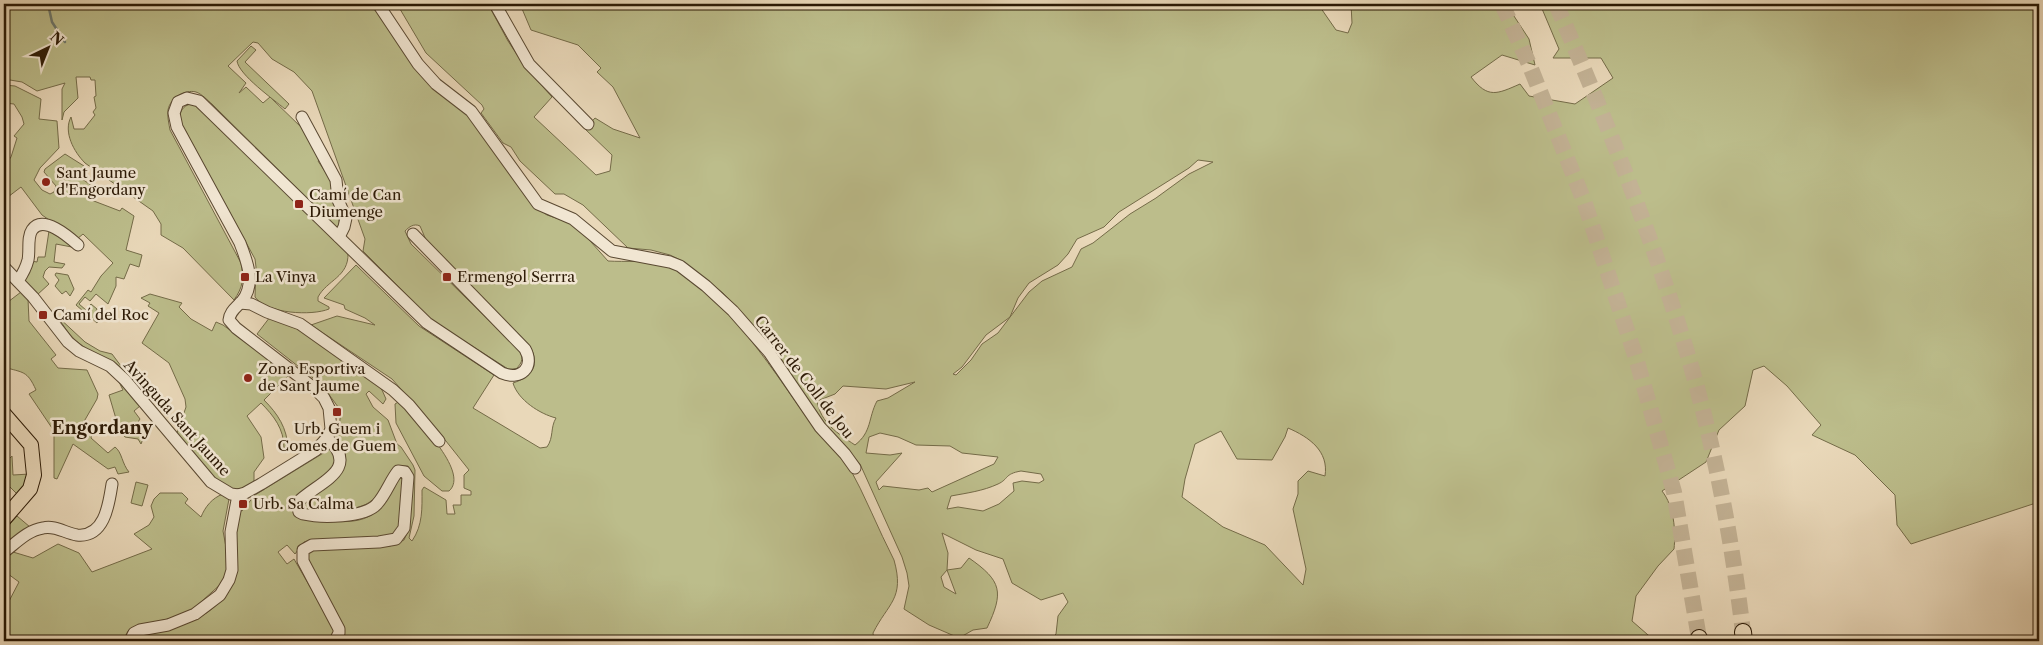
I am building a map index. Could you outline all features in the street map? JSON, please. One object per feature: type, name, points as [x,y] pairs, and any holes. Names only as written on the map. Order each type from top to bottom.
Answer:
[{"type":"main road","points":[[4,414],[30,445],[34,475],[30,489],[4,519]]},
{"type":"street","name":"Carrer de Coll de Jou","points":[[378,4],[418,64],[436,84],[471,111],[538,204],[548,210],[573,219],[612,250],[670,262],[680,266],[706,286],[733,311],[769,352],[820,427],[855,468]]},
{"type":"street","points":[[495,4],[529,64],[588,124]]},
{"type":"street","points":[[130,641],[134,633],[140,630],[168,625],[195,614],[220,595],[229,580],[232,570],[230,532],[238,494],[245,493],[261,484],[316,450],[327,438],[331,430],[332,419],[324,398],[300,376],[231,323],[229,317],[248,292],[247,260],[240,243],[177,127],[174,113],[175,106],[182,99],[187,98],[198,101],[436,330],[502,373],[512,376],[526,370],[529,360],[525,349],[413,234]]},
{"type":"street","points":[[302,117],[336,180],[338,200],[346,218],[344,227],[338,237]]},
{"type":"street","points":[[18,281],[28,260],[31,233],[39,224],[52,226],[78,245]]},
{"type":"street","name":"Avinguda Sant Jaume","points":[[4,267],[18,281],[68,342],[80,351],[110,366],[125,380],[211,482],[231,494],[238,494]]},
{"type":"street","points":[[236,307],[251,304],[300,324],[393,390],[409,405],[439,441]]},
{"type":"street","points":[[327,438],[338,450],[339,462],[331,478],[297,503],[299,512],[303,514],[355,515],[365,512],[376,505],[398,471],[405,472],[408,477],[404,528],[396,540],[312,545],[303,550],[303,561],[306,568],[339,629],[338,638],[335,641]]},
{"type":"street","points":[[4,552],[28,533],[43,528],[51,527],[76,534],[89,533],[102,523],[112,484]]},
{"type":"green space","points":[[4,4],[372,4],[474,121],[533,205],[547,215],[568,222],[583,233],[608,261],[658,263],[685,276],[706,291],[726,311],[764,357],[810,422],[835,448],[848,465],[894,560],[897,573],[896,592],[873,633],[874,641],[340,641],[307,555],[310,550],[390,546],[404,540],[408,531],[411,472],[408,466],[396,466],[378,494],[366,504],[358,507],[319,511],[305,509],[304,502],[333,481],[343,468],[345,450],[333,437],[339,427],[341,411],[322,385],[257,334],[270,317],[295,327],[371,379],[382,390],[386,399],[383,404],[369,391],[366,394],[373,407],[388,420],[397,444],[401,447],[415,470],[414,516],[409,538],[412,541],[420,523],[422,490],[424,487],[446,500],[447,514],[455,514],[453,505],[461,505],[461,495],[471,495],[471,491],[464,488],[464,475],[469,470],[438,431],[392,379],[311,325],[337,316],[375,325],[345,309],[344,305],[324,298],[356,265],[419,326],[494,375],[473,408],[540,448],[547,447],[556,418],[530,405],[520,395],[513,383],[525,378],[532,370],[535,361],[531,348],[426,240],[420,226],[414,225],[405,231],[411,244],[518,349],[522,359],[516,369],[508,369],[433,321],[363,251],[365,239],[312,91],[294,72],[272,59],[258,43],[253,42],[228,66],[246,83],[239,93],[246,87],[263,103],[270,97],[302,128],[324,154],[318,161],[332,182],[341,232],[204,97],[192,91],[179,95],[169,106],[170,130],[241,263],[242,283],[234,300],[183,248],[161,235],[161,224],[153,211],[85,163],[77,153],[69,135],[69,123],[71,117],[74,129],[84,129],[95,115],[93,112],[96,108],[94,97],[96,96],[95,80],[91,80],[90,77],[76,77],[78,98],[64,112],[62,120],[62,89],[65,83],[37,91],[22,82],[4,79]]},
{"type":"green space","points":[[397,4],[488,4],[508,41],[526,68],[552,97],[534,117],[596,175],[610,171],[612,155],[585,129],[595,118],[613,129],[640,138],[613,87],[597,72],[601,68],[578,45],[531,30],[520,4],[1318,4],[1336,30],[1348,33],[1352,23],[1351,4],[1509,4],[1512,13],[1529,39],[1535,65],[1502,55],[1471,77],[1488,92],[1499,92],[1520,84],[1529,96],[1575,104],[1613,78],[1601,58],[1553,58],[1559,49],[1540,4],[2039,4],[2039,502],[1911,544],[1897,525],[1895,495],[1855,455],[1812,435],[1821,425],[1787,386],[1764,366],[1753,370],[1745,406],[1719,430],[1706,462],[1662,491],[1672,511],[1675,534],[1674,549],[1658,566],[1636,596],[1632,621],[1655,641],[1049,641],[1056,634],[1058,616],[1068,602],[1063,593],[1041,600],[1012,583],[1003,559],[976,550],[942,533],[948,553],[947,570],[961,568],[969,558],[988,574],[997,588],[996,605],[987,628],[973,630],[959,638],[929,625],[904,609],[909,586],[907,573],[902,557],[860,464],[818,418],[781,359],[747,318],[723,293],[684,262],[670,255],[651,250],[628,248],[583,205],[564,194],[555,194],[520,161],[511,147],[503,143],[481,113],[484,109],[482,105],[426,53]],"holes":[[[1198,160],[1213,162],[1189,174],[1130,214],[1093,243],[1081,249],[1072,267],[1042,281],[1029,292],[998,333],[982,344],[971,360],[956,375],[953,374],[962,367],[986,335],[1010,317],[1018,298],[1029,283],[1058,265],[1068,254],[1077,239],[1104,227],[1119,212],[1189,168]],[[915,382],[888,398],[877,401],[867,430],[855,445],[831,427],[822,415],[817,401],[835,394],[843,386],[886,389]],[[1288,428],[1316,446],[1324,459],[1325,476],[1308,471],[1298,481],[1298,494],[1293,509],[1306,569],[1303,585],[1265,545],[1223,527],[1182,497],[1195,444],[1221,431],[1237,459],[1272,460]],[[880,433],[898,437],[916,445],[950,446],[962,453],[998,457],[994,464],[932,492],[928,488],[919,490],[883,486],[879,490],[876,482],[902,453],[890,455],[866,453],[869,437]],[[1016,472],[1041,474],[1044,480],[1039,483],[1022,481],[1013,483],[1014,491],[999,504],[983,511],[958,507],[947,509],[951,496],[992,486]],[[947,570],[956,594],[944,587],[941,577]]]},
{"type":"green space","points":[[251,46],[256,50],[245,62],[289,104],[285,109],[257,86],[239,67],[237,61]]},
{"type":"green space","points":[[4,85],[15,86],[41,99],[39,119],[57,121],[59,148],[40,168],[34,180],[42,190],[50,194],[54,192],[56,186],[44,172],[45,169],[65,154],[84,166],[78,176],[92,186],[86,198],[120,211],[122,208],[134,216],[126,250],[142,255],[139,267],[130,264],[124,279],[116,277],[116,286],[108,304],[96,294],[90,301],[85,297],[79,304],[86,310],[91,304],[97,309],[95,313],[102,318],[97,323],[76,305],[88,290],[91,292],[101,276],[113,263],[83,234],[77,239],[42,215],[21,187],[4,200],[4,167],[11,157],[17,138],[14,136],[24,124],[14,104],[4,103]]},
{"type":"green space","points":[[192,104],[348,253],[345,268],[318,297],[318,301],[329,307],[329,309],[301,313],[290,312],[269,307],[255,297],[255,259],[180,121],[182,110]]},
{"type":"green space","points":[[49,231],[77,248],[56,244],[54,262],[65,264],[62,268],[49,267],[45,271],[43,277],[49,284],[37,295],[23,281],[31,261],[37,262],[38,257],[45,257]]},
{"type":"green space","points":[[56,273],[68,275],[74,289],[70,296],[66,291],[62,294],[55,286],[59,280],[55,275]]},
{"type":"green space","points":[[21,292],[28,299],[29,321],[56,355],[51,359],[58,368],[87,370],[98,394],[82,425],[90,430],[91,438],[108,453],[115,447],[117,449],[129,472],[118,474],[115,467],[108,469],[73,444],[57,479],[54,478],[54,431],[29,394],[36,390],[24,373],[4,367],[4,305]]},
{"type":"green space","points":[[150,294],[182,303],[179,307],[191,319],[212,331],[216,322],[223,325],[290,374],[264,400],[281,422],[286,434],[288,448],[284,448],[284,441],[277,423],[261,403],[247,416],[261,437],[264,458],[254,472],[254,483],[248,487],[236,490],[220,483],[203,467],[177,433],[186,407],[185,399],[169,363],[142,343],[159,313],[148,306],[150,303],[141,298]]},
{"type":"green space","points":[[57,316],[85,342],[100,351],[112,354],[124,370],[114,362],[85,348],[76,341]]},
{"type":"green space","points":[[119,382],[140,406],[134,411],[140,419],[138,422],[146,432],[141,444],[138,439],[125,437],[119,429],[109,395],[123,390]]},
{"type":"green space","points":[[400,401],[438,444],[447,458],[454,482],[449,491],[442,491],[424,476],[396,423],[395,404]]},
{"type":"green space","points":[[330,449],[335,455],[334,468],[298,496],[305,519],[341,522],[367,517],[381,506],[397,480],[403,479],[399,530],[390,536],[311,540],[304,542],[295,554],[287,545],[278,552],[287,564],[294,559],[332,625],[334,632],[332,641],[212,641],[200,638],[181,641],[135,641],[138,635],[182,625],[204,615],[213,608],[220,601],[226,585],[240,510],[242,511],[255,495]]},
{"type":"green space","points":[[4,456],[9,459],[12,456],[13,475],[30,474],[29,480],[18,495],[9,486],[7,471],[4,471]]},
{"type":"green space","points":[[136,482],[148,485],[142,506],[131,503]]},
{"type":"green space","points":[[160,493],[182,493],[188,499],[185,503],[201,517],[207,506],[215,498],[223,494],[229,499],[223,531],[228,558],[227,569],[222,583],[192,610],[180,616],[134,627],[128,631],[123,641],[4,641],[4,607],[7,605],[19,582],[4,571],[4,561],[13,552],[33,558],[58,544],[79,553],[92,572],[152,549],[134,534],[149,525],[154,517],[151,506],[154,499]]},
{"type":"green space","points":[[17,516],[30,527],[6,544],[4,541],[4,531]]},
{"type":"waterway","points":[[48,4],[52,22],[65,42]]},
{"type":"tunnel","points":[[1502,4],[1529,64],[1584,201],[1636,358],[1674,492],[1699,638]]},
{"type":"tunnel","points":[[1556,4],[1624,168],[1654,252],[1693,372],[1719,483],[1733,557],[1743,632]]},
{"type":"place","name":"Sant Jaume d'Engordany","points":[[46,182]]},
{"type":"place","name":"Camí de Can Diumenge","points":[[299,204]]},
{"type":"place","name":"La Vinya","points":[[245,277]]},
{"type":"place","name":"Ermengol Serrra","points":[[447,277]]},
{"type":"place","name":"Camí del Roc","points":[[43,315]]},
{"type":"place","name":"Zona Esportiva de Sant Jaume","points":[[248,378]]},
{"type":"place","name":"Urb. Guem i Comes de Guem","points":[[337,412]]},
{"type":"place","name":"Urb. Sa Calma","points":[[243,504]]},
{"type":"district","name":"Engordany","points":[[102,428]]}]
